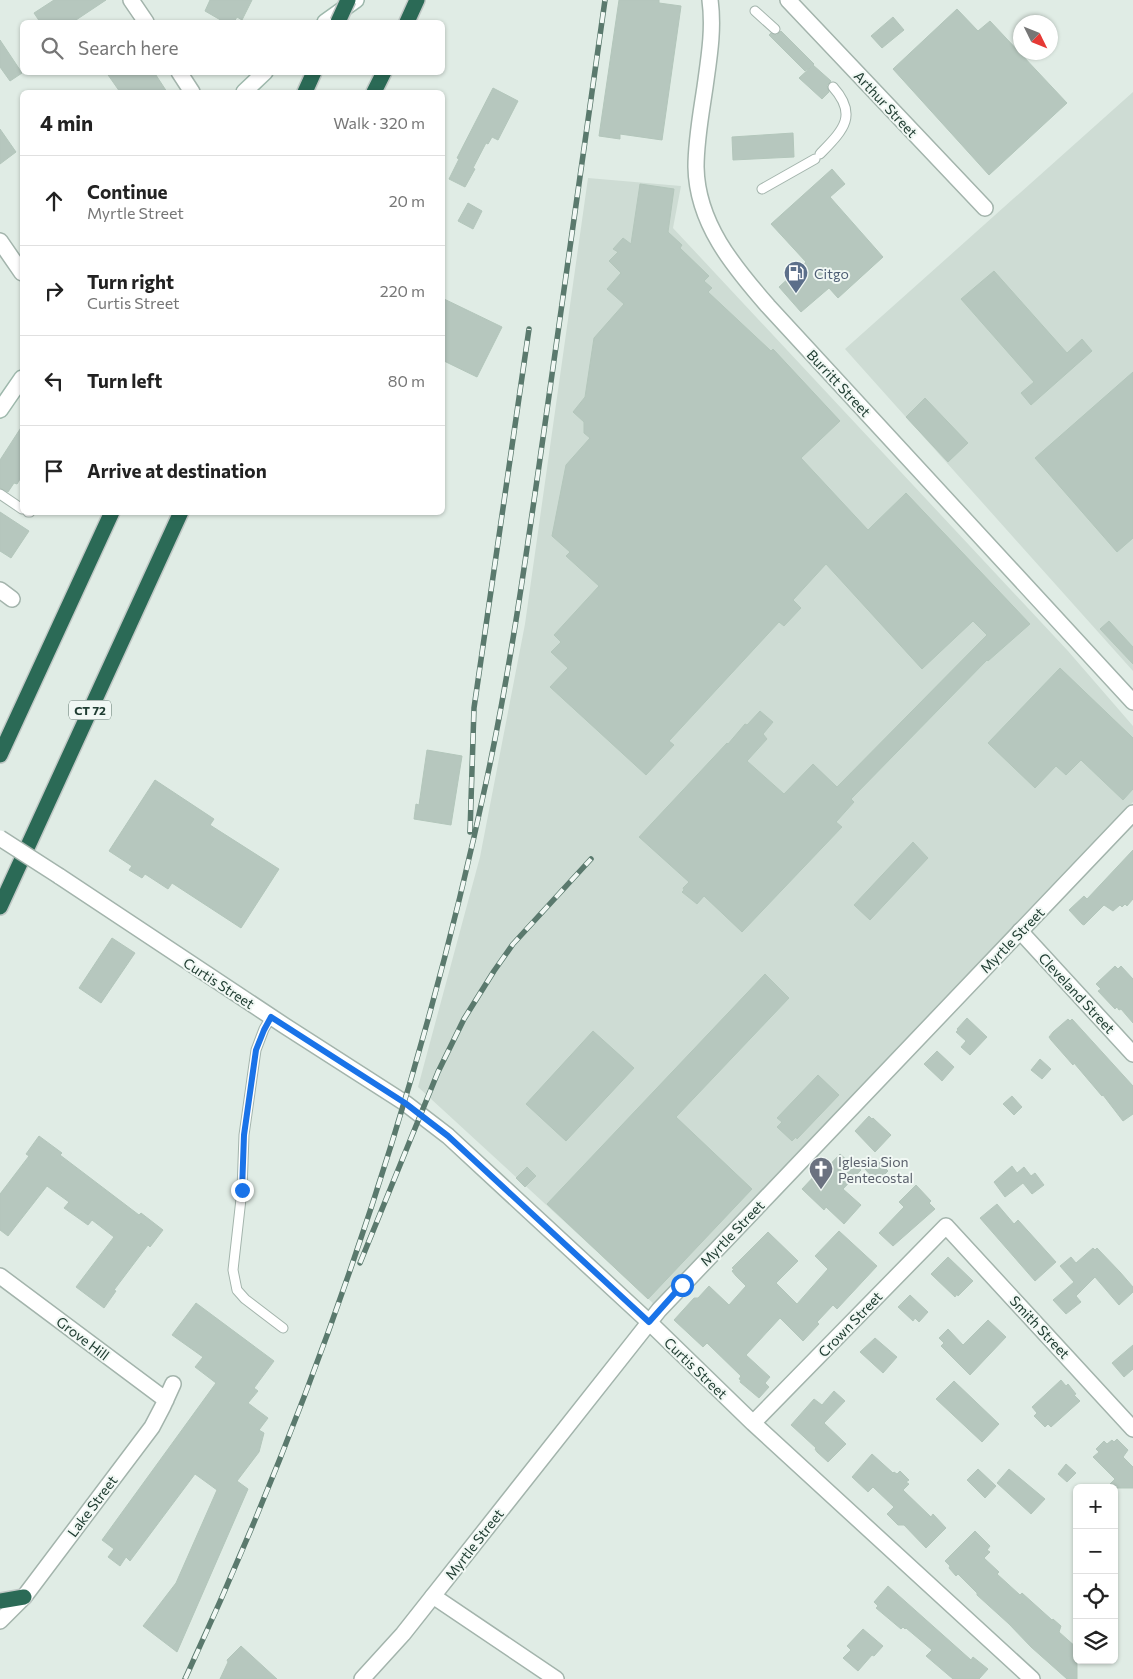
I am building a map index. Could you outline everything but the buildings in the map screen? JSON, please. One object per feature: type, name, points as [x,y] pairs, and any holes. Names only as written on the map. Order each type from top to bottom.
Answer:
[{"type":"highway","points":[[339,20],[348,0]]},
{"type":"highway","points":[[408,20],[417,0]]},
{"type":"highway","points":[[306,90],[313,75]]},
{"type":"highway","points":[[375,90],[382,75]]},
{"type":"highway","points":[[0,755],[111,515]]},
{"type":"highway","name":"CT 72","points":[[0,907],[180,515]]},
{"type":"highway","points":[[0,1601],[24,1597]]},
{"type":"street","points":[[131,0],[145,20]]},
{"type":"street","points":[[328,20],[356,0]]},
{"type":"street","name":"Burritt Street","points":[[710,0],[711,41],[696,167],[701,201],[707,221],[716,238],[736,269],[768,306],[1133,702]]},
{"type":"street","name":"Arthur Street","points":[[788,0],[985,208]]},
{"type":"street","points":[[181,75],[191,90]]},
{"type":"street","points":[[246,90],[262,75]]},
{"type":"street","points":[[0,241],[20,270]]},
{"type":"street","points":[[0,410],[20,381]]},
{"type":"street","name":"Myrtle Street","points":[[362,1679],[403,1634],[649,1322],[672,1296],[1133,813]]},
{"type":"street","name":"Curtis Street","points":[[0,838],[405,1103],[441,1130],[649,1322],[754,1423],[1032,1679]]},
{"type":"street","name":"Cleveland Street","points":[[1020,931],[1133,1054]]},
{"type":"street","name":"Crown Street","points":[[754,1423],[946,1226]]},
{"type":"street","name":"Smith Street","points":[[946,1226],[1133,1429]]},
{"type":"street","name":"Grove Hill","points":[[0,1276],[166,1400]]},
{"type":"street","name":"Lake Street","points":[[0,1621],[24,1597],[152,1427],[173,1384]]},
{"type":"street","points":[[433,1596],[556,1679]]},
{"type":"lane","points":[[755,11],[775,29]]},
{"type":"lane","points":[[762,189],[817,156],[844,126],[847,112],[842,97],[833,88]]},
{"type":"lane","points":[[0,494],[20,508]]},
{"type":"lane","points":[[271,1017],[256,1050],[244,1135],[242,1190],[233,1270],[237,1290],[245,1299],[283,1328]]},
{"type":"shaded area","points":[[1133,92],[1133,671],[845,349]]},
{"type":"shaded area","points":[[588,178],[681,186],[673,228],[1068,651],[1133,726],[1133,802],[655,1305],[418,1087],[480,857],[525,624]]},
{"type":"railway","points":[[185,1679],[234,1570],[279,1460],[322,1349],[362,1237],[398,1124],[461,894],[487,778],[512,646],[605,0]]},
{"type":"railway","points":[[470,832],[474,708],[529,329]]},
{"type":"railway","points":[[360,1263],[438,1072],[464,1019],[513,944],[591,859]]},
{"type":"place","name":"Citgo","points":[[796,294]]},
{"type":"place","name":"Iglesia Sion Pentecostal","points":[[821,1190]]},
{"type":"route","points":[[242,1190],[244,1135],[256,1050],[271,1017],[421,1114],[448,1136],[649,1322],[682,1285]]}]
